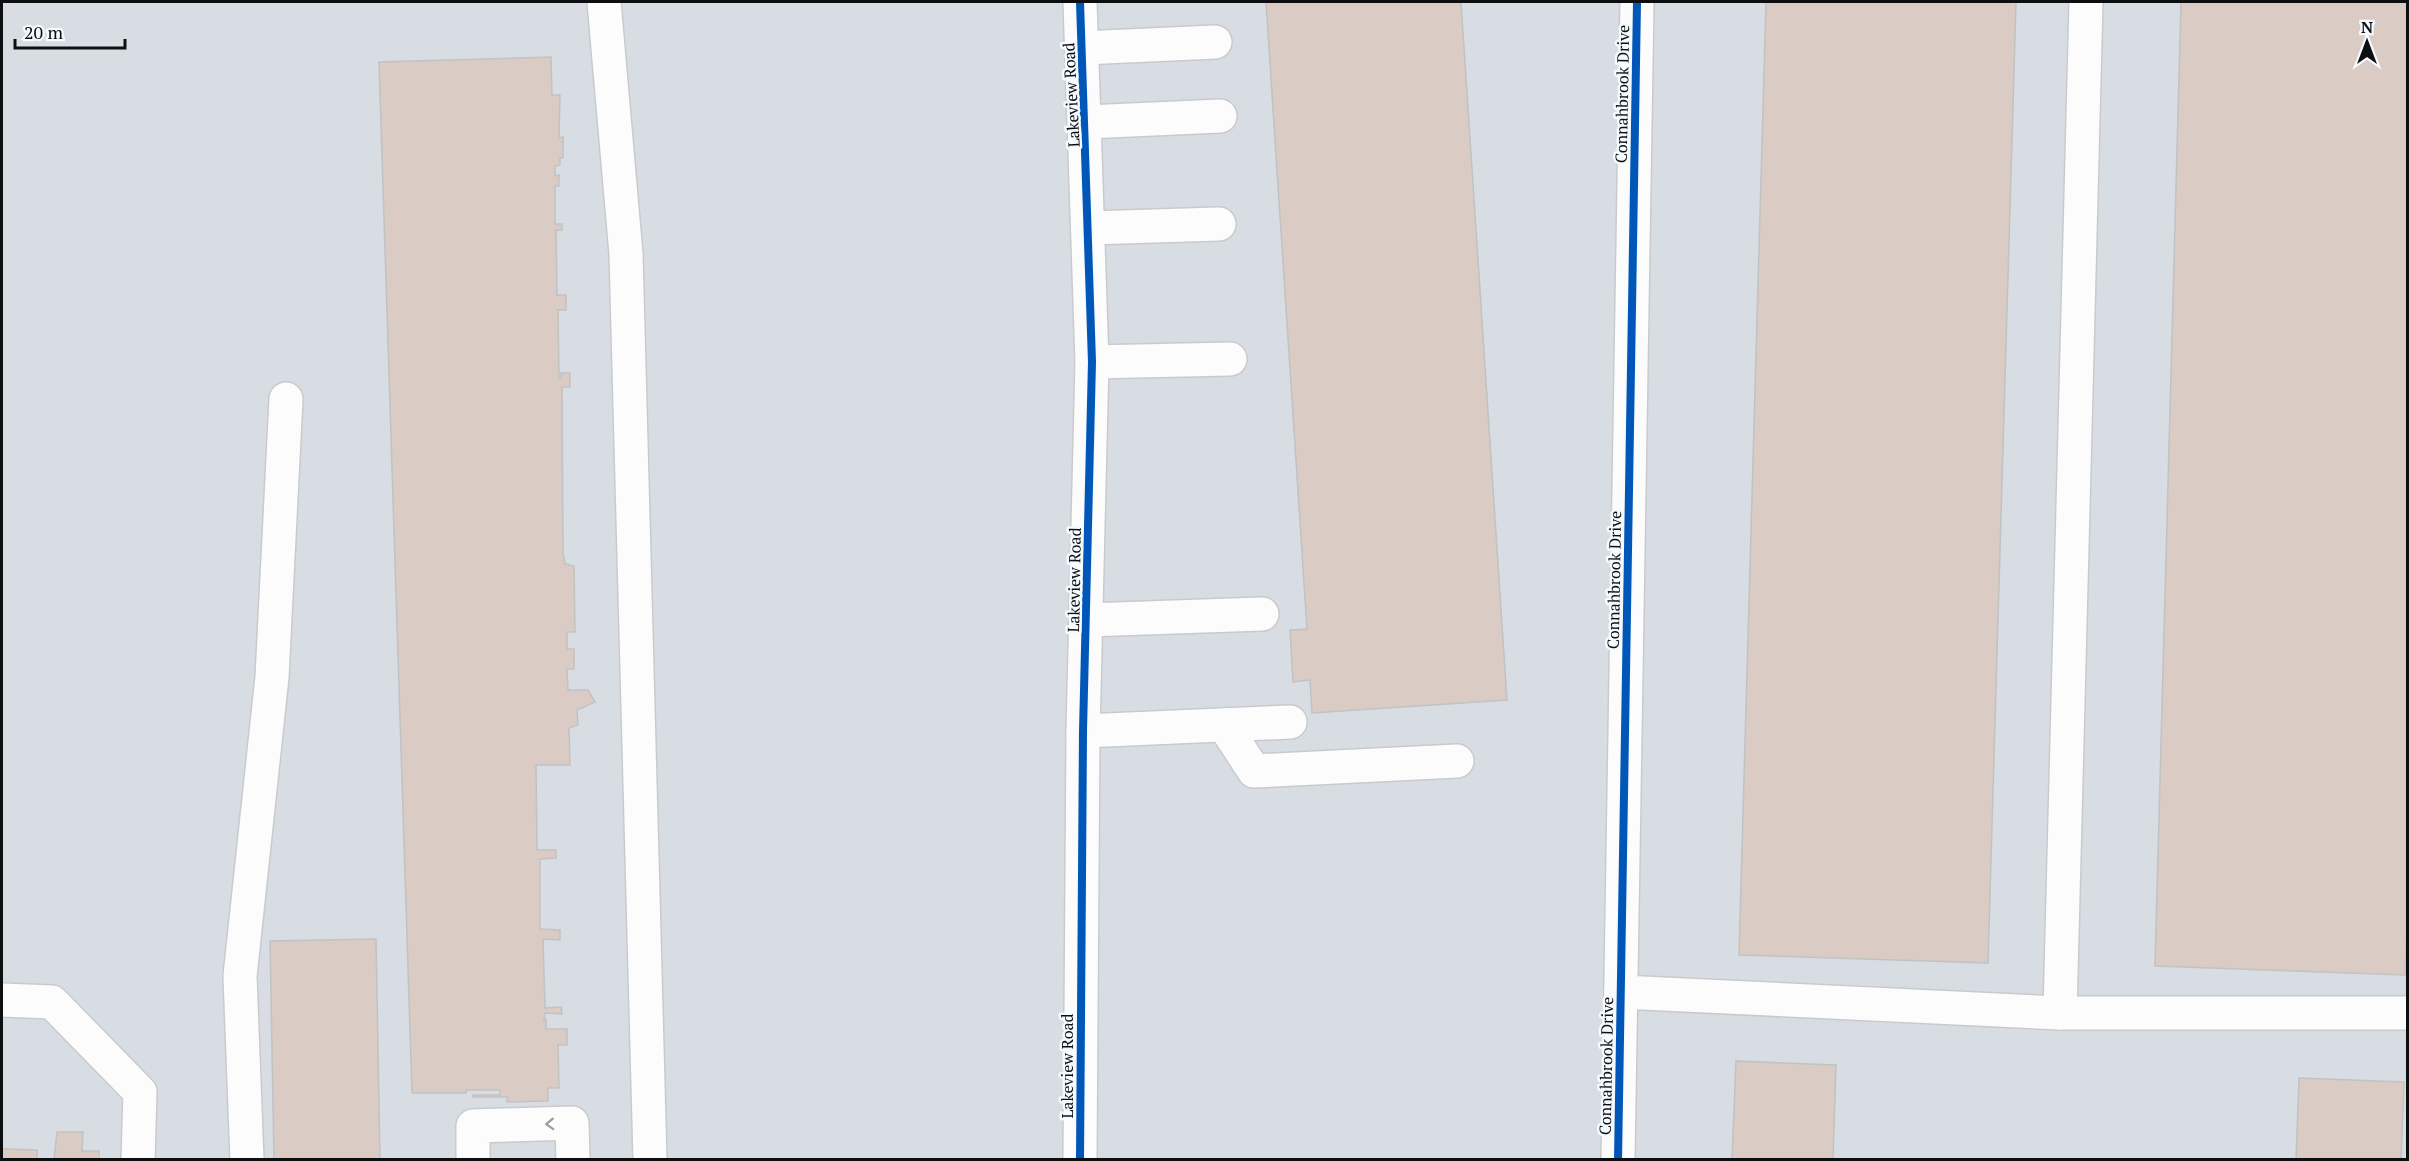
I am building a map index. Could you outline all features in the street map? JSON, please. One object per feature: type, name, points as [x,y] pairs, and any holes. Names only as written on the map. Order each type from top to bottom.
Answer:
[{"type":"street","points":[[604,2],[626,254],[650,1160]]},
{"type":"street","name":"Lakeview Road","points":[[1080,2],[1086,122],[1092,363],[1083,731],[1080,1160]]},
{"type":"street","name":"Connahbrook Drive","points":[[1618,1160],[1637,2]]},
{"type":"street","points":[[2060,1013],[2086,2]]},
{"type":"street","points":[[1082,48],[1215,42]]},
{"type":"street","points":[[1086,122],[1220,116]]},
{"type":"street","points":[[1089,228],[1219,224]]},
{"type":"street","points":[[1092,363],[1230,359]]},
{"type":"street","points":[[247,1160],[240,976],[272,677],[286,399]]},
{"type":"street","points":[[1087,620],[1262,614]]},
{"type":"street","points":[[1083,731],[1290,722]]},
{"type":"street","points":[[1224,724],[1254,771],[1457,761]]},
{"type":"street","points":[[1621,992],[2060,1013],[2408,1013]]},
{"type":"street","points":[[2,1000],[52,1002],[140,1092],[138,1160]]},
{"type":"street","points":[[473,1160],[473,1126],[572,1123],[573,1160]]},
{"type":"shaded area","points":[[2,2],[2407,2],[2407,1159],[2,1159]]},
{"type":"building","points":[[1266,2],[1461,2],[1507,700],[1312,713],[1310,680],[1293,682],[1290,630],[1307,629]]},
{"type":"building","points":[[1766,2],[2016,2],[1988,963],[1739,955]]},
{"type":"building","points":[[2181,2],[2408,2],[2408,886],[2405,975],[2155,966]]},
{"type":"building","points":[[551,57],[552,95],[560,95],[559,138],[563,137],[563,158],[560,158],[560,165],[555,166],[555,176],[559,175],[559,186],[555,186],[555,224],[562,224],[562,230],[556,230],[557,295],[566,295],[566,310],[558,310],[559,378],[561,378],[561,373],[570,373],[570,387],[562,387],[563,553],[565,564],[574,566],[575,632],[567,632],[567,649],[574,649],[574,669],[567,669],[568,690],[588,690],[595,702],[577,710],[578,725],[569,728],[570,765],[536,765],[537,850],[556,850],[556,858],[540,859],[540,929],[560,930],[560,940],[543,939],[545,1008],[561,1007],[562,1014],[545,1013],[546,1029],[567,1029],[567,1045],[558,1045],[559,1088],[548,1088],[548,1101],[507,1102],[507,1097],[473,1097],[473,1095],[500,1095],[500,1090],[466,1090],[466,1093],[412,1093],[379,62]]},
{"type":"building","points":[[376,939],[380,1160],[274,1160],[270,941]]},
{"type":"building","points":[[1736,1061],[1836,1065],[1833,1160],[1732,1160]]},
{"type":"building","points":[[2299,1078],[2404,1082],[2401,1160],[2296,1160]]},
{"type":"building","points":[[57,1132],[83,1132],[82,1151],[99,1151],[99,1160],[54,1160]]},
{"type":"building","points":[[2,1149],[37,1150],[37,1160],[2,1160]]},
{"type":"cycle path","points":[[1080,2],[1092,362],[1083,731],[1080,1160]]},
{"type":"cycle path","points":[[1618,1160],[1637,2]]}]
